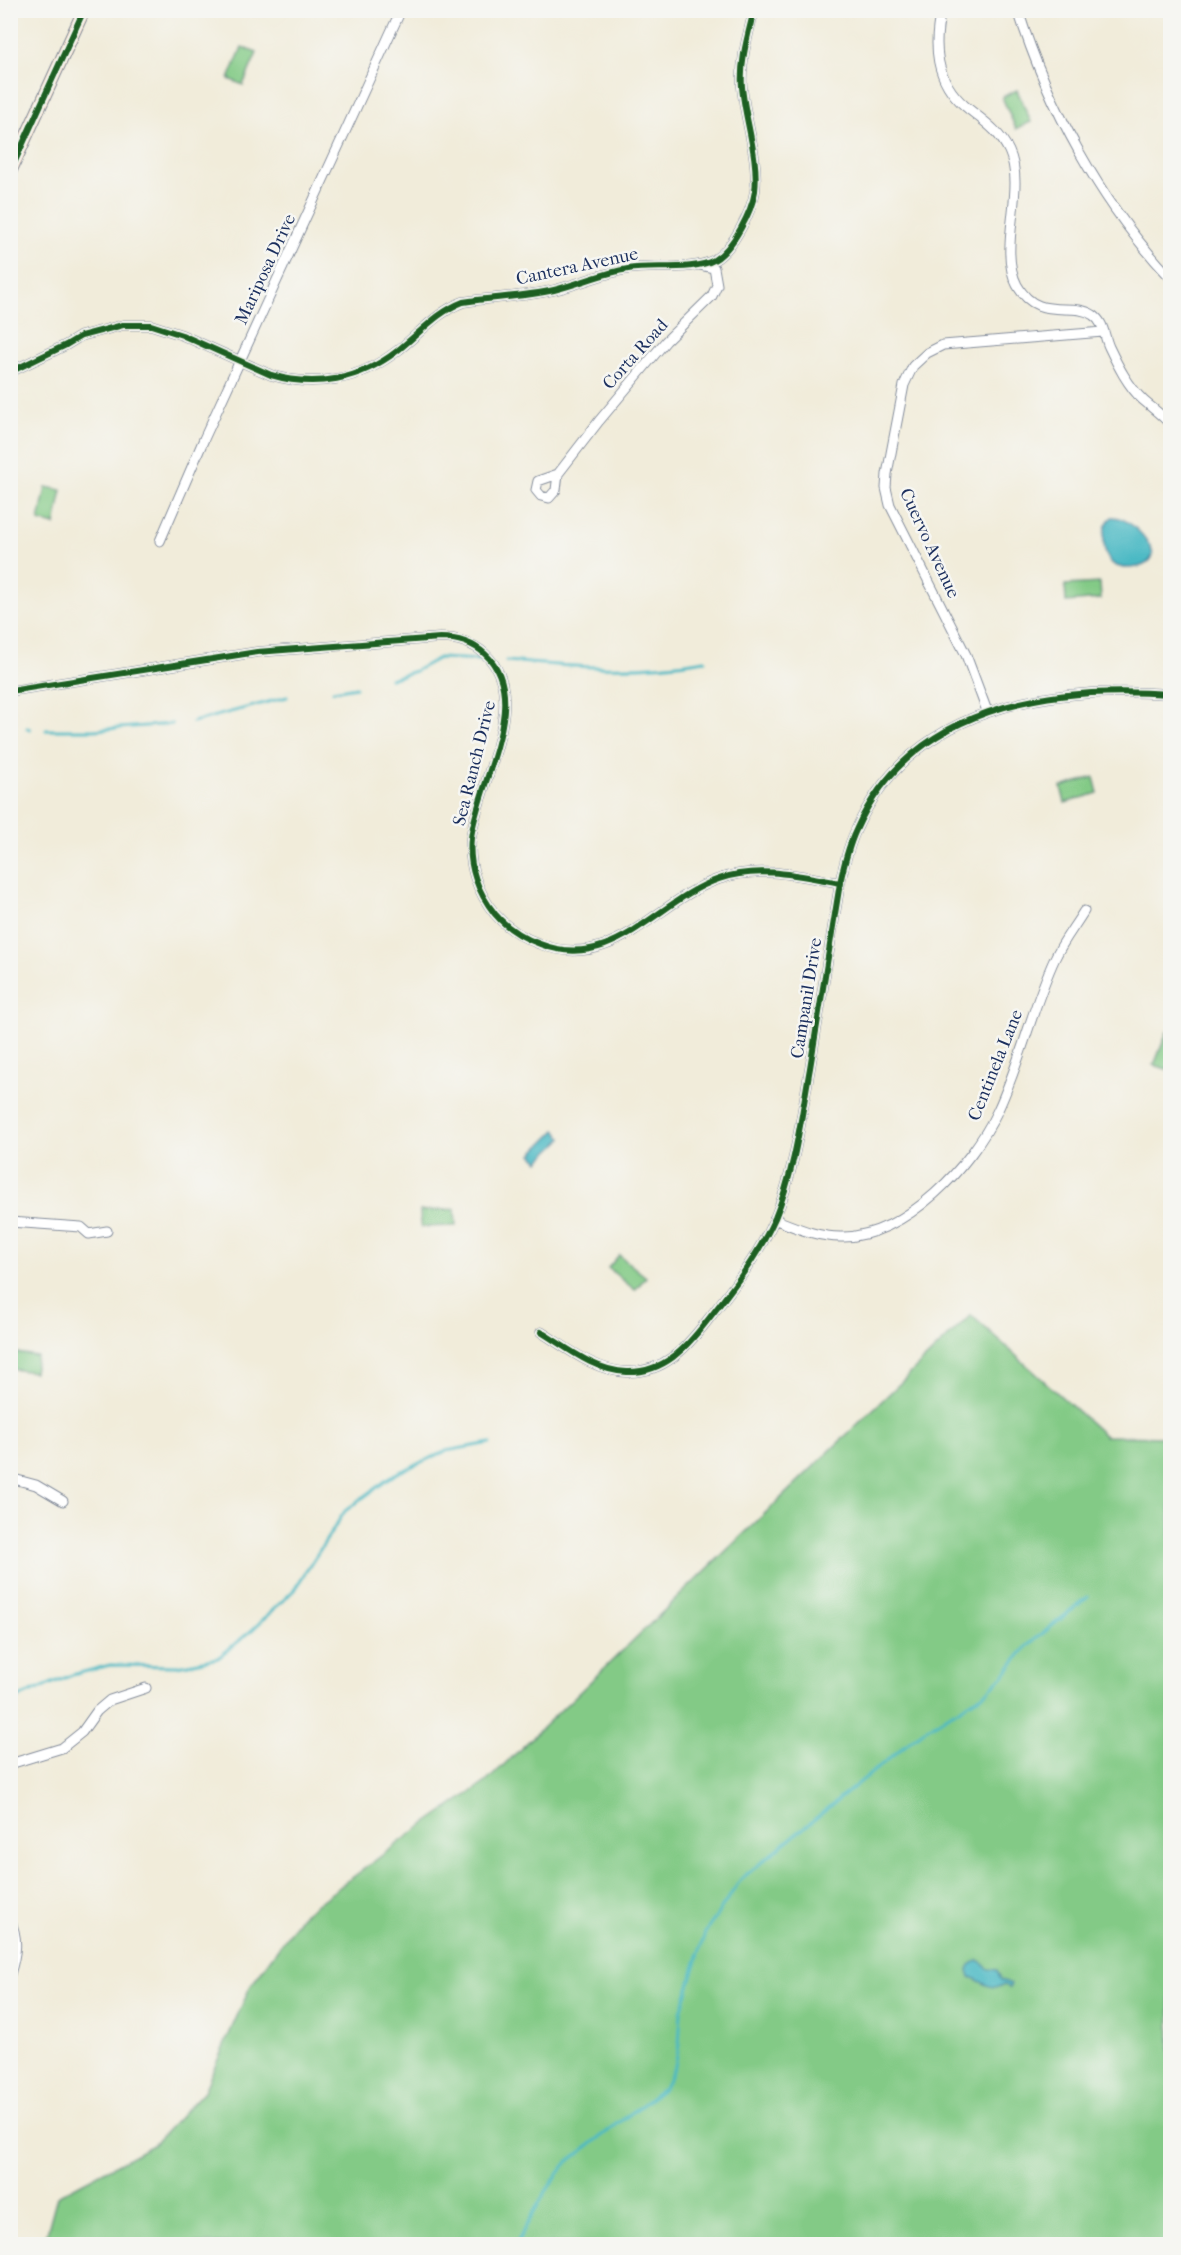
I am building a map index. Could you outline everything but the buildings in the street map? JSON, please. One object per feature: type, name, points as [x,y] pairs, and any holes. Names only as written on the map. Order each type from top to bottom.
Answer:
[{"type":"street","points":[[10,172],[84,10]]},
{"type":"street","name":"Mariposa Drive","points":[[160,541],[240,360],[401,10]]},
{"type":"street","name":"Cantera Avenue","points":[[10,372],[81,336],[123,325],[151,325],[169,330],[286,380],[305,383],[338,380],[372,367],[396,352],[450,307],[463,302],[554,290],[628,269],[712,261],[728,248],[750,210],[754,191],[755,169],[742,84],[744,55],[754,10]]},
{"type":"street","points":[[940,10],[935,40],[937,58],[943,76],[964,105],[990,125],[1001,137],[1014,167],[1016,183],[1010,234],[1012,271],[1017,285],[1027,297],[1040,306],[1054,310],[1083,310],[1094,315],[1101,324],[1108,345],[1132,388],[1170,424]]},
{"type":"street","points":[[1018,10],[1032,55],[1049,94],[1092,171],[1129,231],[1170,277]]},
{"type":"street","name":"Corta Road","points":[[558,474],[666,341],[712,296],[717,285],[714,268],[696,264]]},
{"type":"street","name":"Cuervo Avenue","points":[[987,711],[966,655],[890,505],[886,488],[887,474],[904,385],[913,366],[927,353],[943,345],[1103,332]]},
{"type":"street","name":"Sea Ranch Drive","points":[[10,692],[257,652],[440,638],[459,640],[472,645],[490,658],[500,672],[505,690],[503,722],[473,824],[471,856],[474,872],[486,902],[503,923],[516,933],[545,946],[572,951],[588,950],[614,943],[695,890],[730,876],[770,872],[840,883]]},
{"type":"street","name":"Campanil Drive","points":[[541,1332],[605,1369],[637,1372],[663,1364],[689,1344],[742,1277],[774,1219],[787,1183],[798,1138],[840,883],[855,831],[865,812],[890,777],[931,740],[987,711],[1016,703],[1063,696],[1170,693]]},
{"type":"street","name":"Centinela Lane","points":[[774,1219],[822,1236],[843,1238],[866,1235],[900,1220],[952,1176],[975,1149],[998,1110],[1055,957],[1084,911]]},
{"type":"street","points":[[10,1222],[81,1227],[89,1234],[107,1231]]},
{"type":"street","points":[[10,1479],[36,1485],[63,1501]]},
{"type":"street","points":[[10,1764],[62,1748],[82,1732],[97,1712],[110,1700],[146,1688]]},
{"type":"street","points":[[10,1920],[16,1934],[17,1946],[10,1974]]},
{"type":"green space","points":[[242,47],[257,53],[243,85],[229,79]]},
{"type":"green space","points":[[1017,90],[1031,122],[1016,129],[1002,97]]},
{"type":"green space","points":[[46,487],[62,490],[55,525],[39,521]]},
{"type":"green space","points":[[1100,583],[1101,599],[1066,602],[1065,585]]},
{"type":"green space","points":[[1094,777],[1098,793],[1065,803],[1061,787]]},
{"type":"green space","points":[[1167,1032],[1170,1034],[1169,1070],[1154,1065]]},
{"type":"green space","points":[[455,1209],[456,1226],[421,1227],[420,1211]]},
{"type":"green space","points":[[619,1255],[646,1277],[635,1290],[608,1268]]},
{"type":"green space","points":[[971,1315],[1105,1436],[1170,1437],[1170,2244],[44,2244],[57,2196],[153,2145],[204,2091],[250,1987],[302,1915],[408,1836],[486,1782]]},
{"type":"green space","points":[[11,1352],[37,1356],[34,1372],[11,1369]]},
{"type":"water","points":[[1112,517],[1125,520],[1142,535],[1153,554],[1147,563],[1142,566],[1123,568],[1109,560],[1106,554],[1104,533]]},
{"type":"water","points":[[556,1130],[563,1138],[539,1161],[532,1154]]},
{"type":"water","points":[[978,1960],[988,1969],[997,1970],[1001,1980],[1011,1984],[1009,1988],[1005,1985],[990,1986],[970,1977],[968,1970],[970,1965]]},
{"type":"waterway","points":[[390,679],[415,671],[439,658],[481,660]]},
{"type":"waterway","points":[[506,661],[630,667],[705,660]]},
{"type":"waterway","points":[[333,691],[356,687]]},
{"type":"waterway","points":[[193,722],[287,697]]},
{"type":"waterway","points":[[46,730],[93,730],[172,724]]},
{"type":"waterway","points":[[10,1701],[72,1675],[110,1665],[178,1666],[218,1658],[251,1631],[294,1590],[345,1511],[395,1474],[446,1451],[490,1443]]},
{"type":"waterway","points":[[518,2244],[542,2198],[569,2161],[664,2088],[675,2066],[681,2012],[705,1933],[741,1879],[923,1731],[987,1692],[1006,1673],[1027,1646],[1088,1597]]},
{"type":"cycle path","points":[[10,172],[84,10]]},
{"type":"cycle path","points":[[10,372],[81,336],[123,325],[151,325],[182,335],[271,375],[304,381],[337,379],[368,369],[383,361],[436,317],[463,302],[543,292],[628,269],[685,267],[714,260],[735,239],[750,209],[755,191],[755,165],[742,87],[745,48],[754,10]]},
{"type":"cycle path","points":[[10,691],[257,652],[440,638],[458,640],[475,646],[485,654],[498,672],[504,694],[503,717],[498,742],[475,816],[471,838],[473,869],[479,888],[495,914],[527,939],[566,950],[590,949],[613,942],[697,889],[734,875],[780,873],[840,883]]},
{"type":"cycle path","points":[[541,1332],[582,1358],[604,1368],[627,1372],[652,1368],[673,1357],[691,1340],[753,1259],[775,1218],[788,1181],[800,1125],[840,883],[848,849],[880,788],[911,755],[948,730],[988,712],[1032,700],[1078,694],[1124,692],[1170,694]]}]
